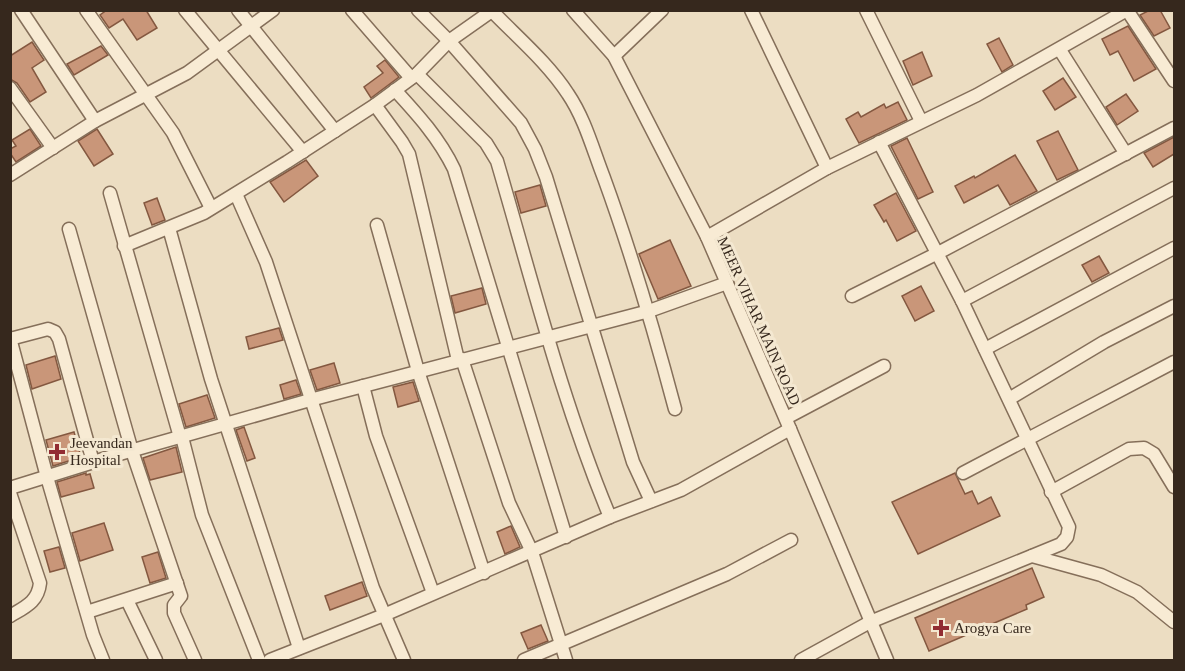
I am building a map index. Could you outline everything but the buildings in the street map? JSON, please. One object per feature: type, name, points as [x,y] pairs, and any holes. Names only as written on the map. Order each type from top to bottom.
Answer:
[{"type":"street","points":[[21,10],[95,121]]},
{"type":"street","points":[[86,10],[173,133],[211,208]]},
{"type":"street","points":[[185,10],[303,152]]},
{"type":"street","points":[[238,10],[335,131]]},
{"type":"street","points":[[10,175],[95,121],[187,73],[273,10]]},
{"type":"street","points":[[352,10],[414,76],[486,143],[497,161],[548,336],[591,472],[610,517]]},
{"type":"street","points":[[418,10],[449,41],[520,123],[535,149],[546,177],[633,462],[651,501]]},
{"type":"street","name":"MEER VIHAR MAIN ROAD","points":[[573,10],[614,56],[706,237],[788,423],[887,660]]},
{"type":"street","points":[[614,56],[662,10]]},
{"type":"street","points":[[751,10],[827,168]]},
{"type":"street","points":[[706,237],[827,168],[977,95],[1127,10],[1174,81]]},
{"type":"street","points":[[124,246],[211,208],[303,152],[375,105],[414,76],[449,41],[492,11],[567,92],[579,111],[623,229],[649,311],[675,410]]},
{"type":"street","points":[[870,12],[921,121]]},
{"type":"street","points":[[1060,50],[1126,154]]},
{"type":"street","points":[[10,88],[53,148]]},
{"type":"street","points":[[395,90],[432,131],[446,151],[454,169],[566,537]]},
{"type":"street","points":[[375,105],[409,154],[460,360],[509,503],[532,552],[566,660]]},
{"type":"street","points":[[852,296],[1174,128]]},
{"type":"street","points":[[801,660],[870,622],[1060,544],[1067,537],[1069,527],[962,301],[879,142]]},
{"type":"street","points":[[962,301],[1174,188]]},
{"type":"street","points":[[110,193],[202,515],[259,660]]},
{"type":"street","points":[[236,194],[266,261],[373,588],[404,660]]},
{"type":"street","points":[[377,225],[418,370],[484,573]]},
{"type":"street","points":[[169,228],[205,360],[299,648]]},
{"type":"street","points":[[69,229],[132,451],[181,596],[174,605],[174,613],[195,660]]},
{"type":"street","points":[[985,349],[1174,248]]},
{"type":"street","points":[[10,488],[93,462],[418,370],[649,311],[727,283]]},
{"type":"street","points":[[1009,399],[1104,342],[1174,306]]},
{"type":"street","points":[[93,462],[69,373],[55,332],[48,329],[11,339],[47,477],[103,660]]},
{"type":"street","points":[[963,473],[1174,362]]},
{"type":"street","points":[[270,660],[484,573],[610,517],[681,490],[884,366]]},
{"type":"street","points":[[363,386],[376,436],[433,593]]},
{"type":"street","points":[[1051,492],[1129,449],[1144,448],[1154,454],[1174,487]]},
{"type":"street","points":[[10,493],[40,583],[38,595],[34,600],[10,616]]},
{"type":"street","points":[[524,660],[727,574],[791,540]]},
{"type":"street","points":[[1032,556],[1101,575],[1137,592],[1174,622]]},
{"type":"street","points":[[87,612],[177,583]]},
{"type":"street","points":[[127,600],[156,660]]},
{"type":"place","name":"Jeevandan Hospital","points":[[57,452]]},
{"type":"place","name":"Arogya Care","points":[[941,628]]}]
